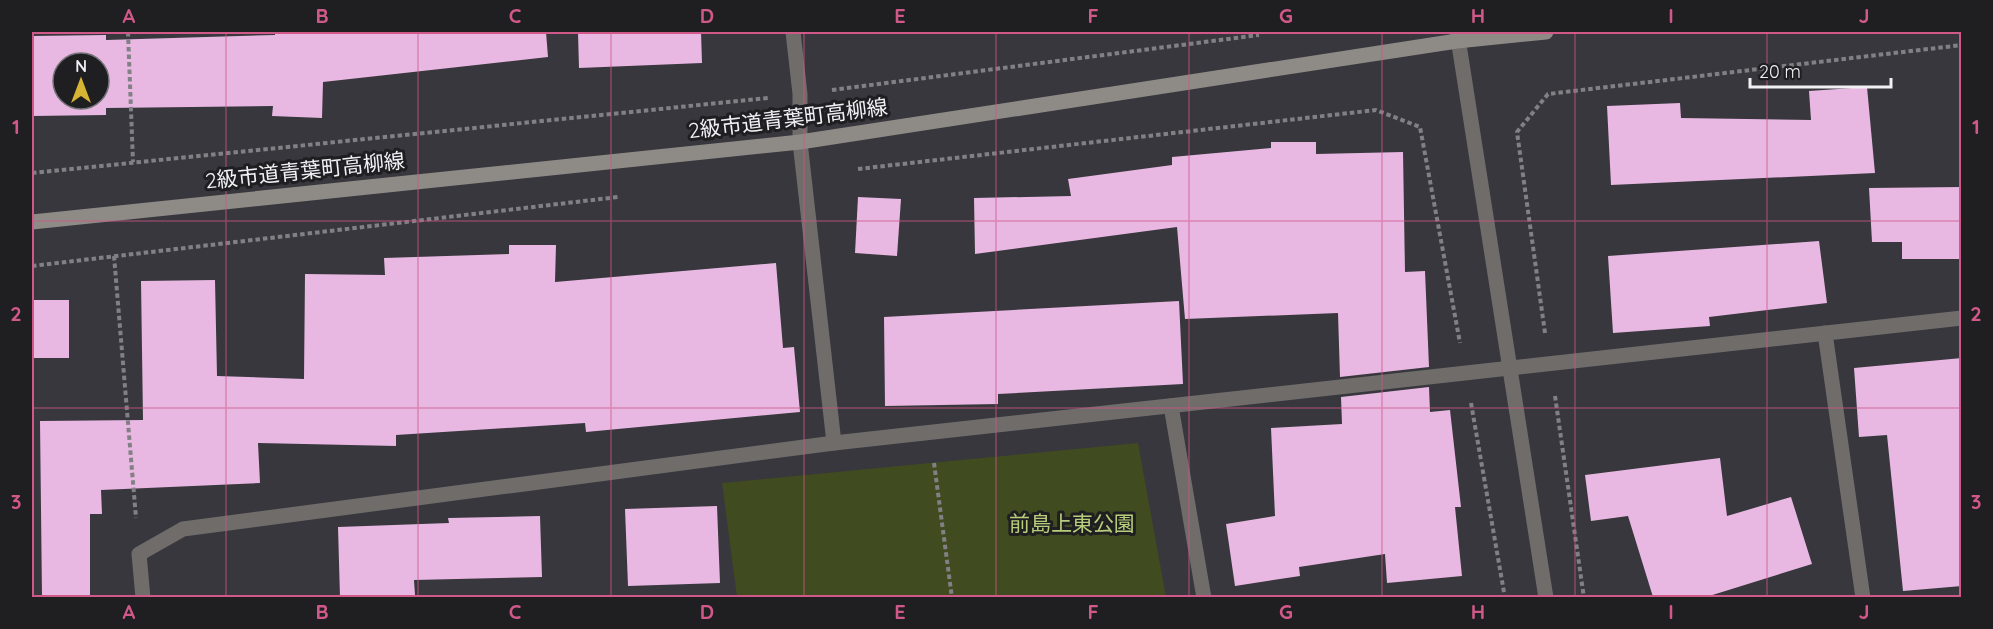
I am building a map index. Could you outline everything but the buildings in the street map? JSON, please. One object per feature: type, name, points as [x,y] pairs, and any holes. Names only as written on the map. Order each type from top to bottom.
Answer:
[{"type":"street","points":[[793,32],[800,94],[800,142],[834,443]]},
{"type":"street","name":"2級市道青葉町高柳線","points":[[32,222],[800,142],[1457,36],[1546,32]]},
{"type":"street","points":[[1457,36],[1546,597]]},
{"type":"street","points":[[143,597],[139,554],[183,529],[834,443],[1962,318]]},
{"type":"street","points":[[1825,333],[1863,597]]},
{"type":"street","points":[[1172,406],[1204,597]]},
{"type":"path","points":[[128,32],[133,162]]},
{"type":"path","points":[[32,173],[800,94],[1265,34]]},
{"type":"path","points":[[1584,597],[1517,132],[1548,94],[1962,45]]},
{"type":"path","points":[[804,175],[1376,110],[1420,128],[1505,597]]},
{"type":"path","points":[[32,266],[625,196]]},
{"type":"path","points":[[114,256],[139,554]]},
{"type":"path","points":[[930,432],[952,597]]},
{"type":"green space","name":"前島上東公園","points":[[1138,443],[1166,597],[737,597],[722,483]]}]
